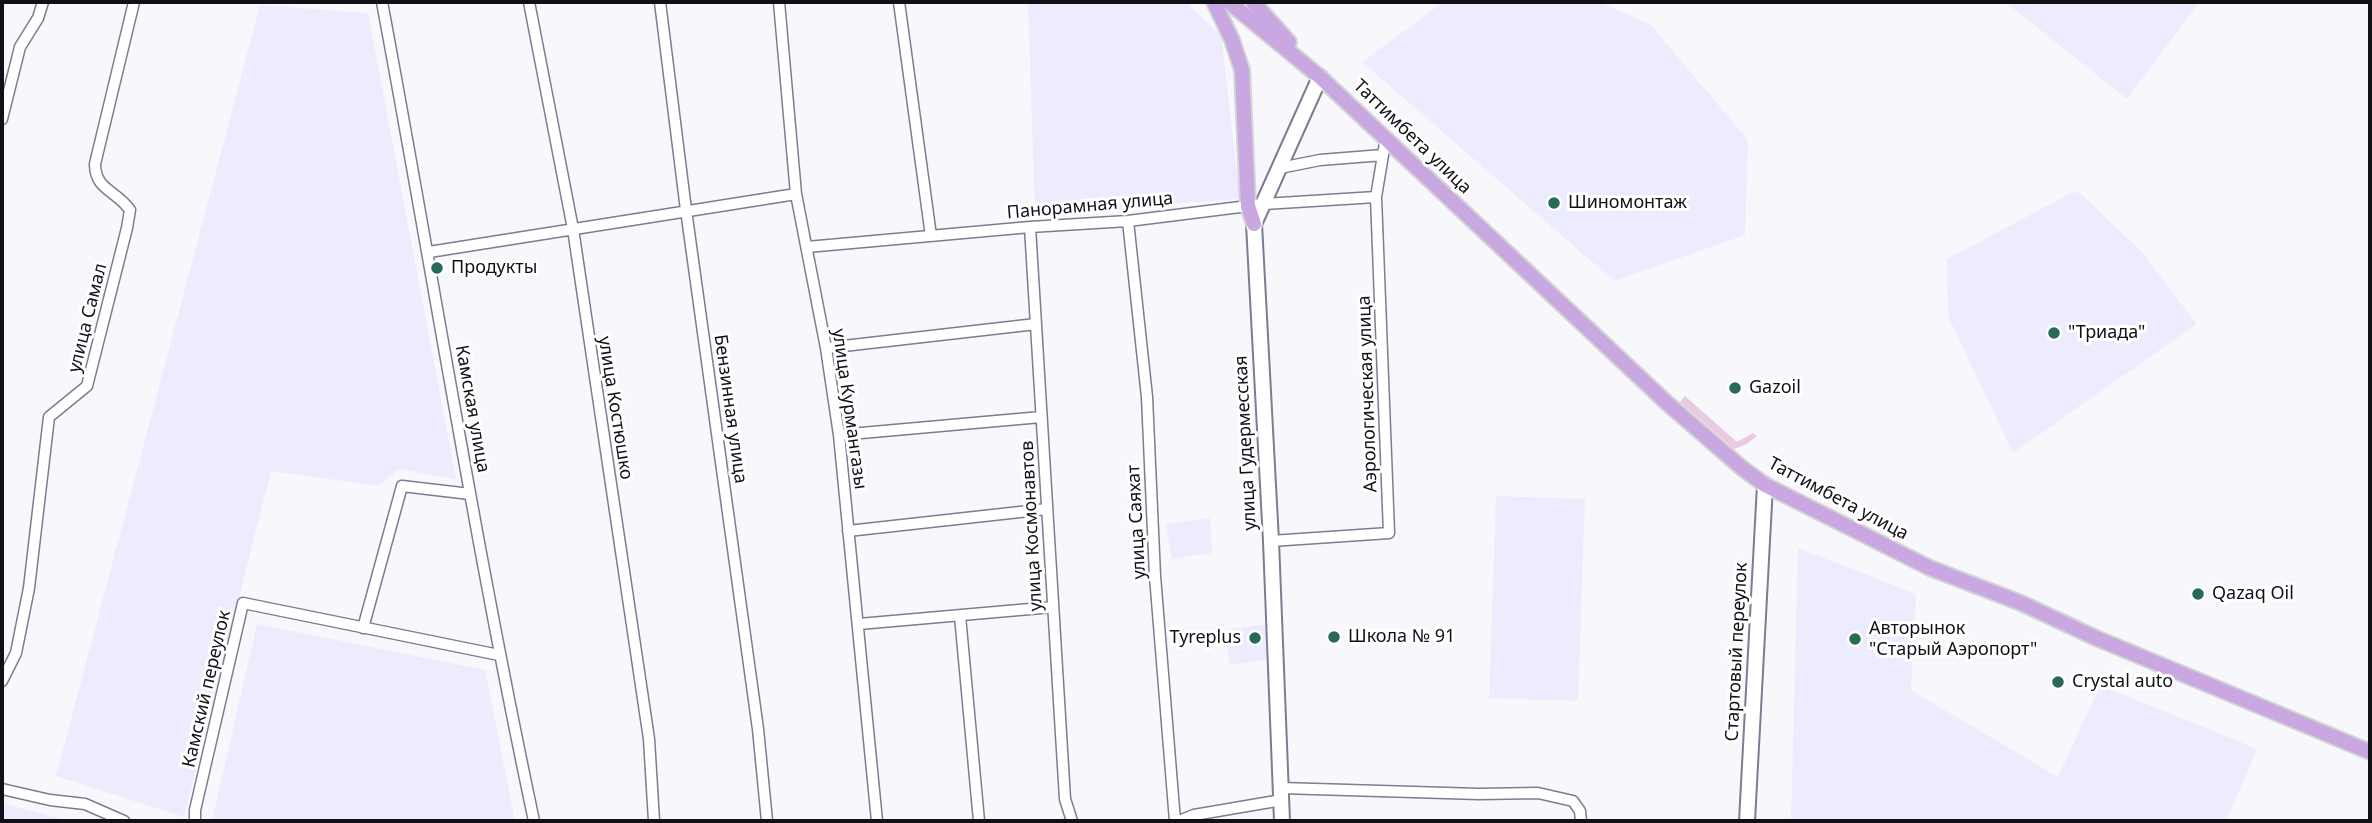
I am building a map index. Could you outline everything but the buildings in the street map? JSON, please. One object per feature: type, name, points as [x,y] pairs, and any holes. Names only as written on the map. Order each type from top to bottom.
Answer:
[{"type":"main road","points":[[1214,2],[1233,40],[1242,70],[1256,205]]},
{"type":"main road","points":[[1229,2],[1320,76]]},
{"type":"main road","points":[[1253,2],[1320,76]]},
{"type":"main road","points":[[1256,205],[1280,168],[1320,76]]},
{"type":"main road","name":"Таттимбета улица","points":[[1320,76],[1667,404],[1765,485],[1930,568],[2021,603],[2096,638],[2370,752]]},
{"type":"main road","name":"улица Гудермесская","points":[[1256,205],[1254,225],[1271,541],[1282,821]]},
{"type":"main road","name":"Стартовый переулок","points":[[1747,821],[1765,485]]},
{"type":"street","points":[[2,119],[20,47],[38,18],[43,2]]},
{"type":"street","name":"улица Самал","points":[[2,681],[16,653],[29,588],[49,417],[87,386],[127,228],[130,210],[123,200],[103,186],[95,176],[95,164],[134,2]]},
{"type":"street","name":"Камская улица","points":[[382,2],[429,252],[499,654],[534,821]]},
{"type":"street","name":"улица Костюшко","points":[[529,2],[573,229],[649,739],[654,821]]},
{"type":"street","name":"Бензинная улица","points":[[660,2],[758,729],[767,821]]},
{"type":"street","name":"улица Курмангазы","points":[[779,2],[796,194],[826,348],[839,435],[877,821]]},
{"type":"street","points":[[899,2],[931,236]]},
{"type":"street","name":"Аэрологическая улица","points":[[1271,541],[1390,533],[1376,197],[1386,137]]},
{"type":"street","points":[[1280,168],[1320,160],[1383,155]]},
{"type":"street","points":[[429,252],[796,194]]},
{"type":"street","name":"Панорамная улица","points":[[807,247],[1128,221],[1256,205],[1376,197]]},
{"type":"street","name":"улица Саяхат","points":[[1128,221],[1147,397],[1155,576],[1177,821]]},
{"type":"street","name":"улица Космонавтов","points":[[1031,227],[1065,799],[1072,821]]},
{"type":"street","points":[[826,348],[1036,324]]},
{"type":"street","points":[[839,435],[1041,417]]},
{"type":"street","points":[[363,628],[402,486],[470,494]]},
{"type":"street","points":[[848,531],[1047,509]]},
{"type":"street","name":"Камский переулок","points":[[195,821],[195,810],[243,603],[499,654]]},
{"type":"street","points":[[859,624],[1052,607]]},
{"type":"street","points":[[960,617],[979,821]]},
{"type":"street","points":[[2,789],[50,800],[85,804],[124,821]]},
{"type":"street","points":[[1177,821],[1281,794],[1538,793],[1573,801],[1580,811],[1581,821]]},
{"type":"shaded area","points":[[1028,2],[1186,2],[1221,35],[1240,199],[1035,213]]},
{"type":"shaded area","points":[[1443,2],[1599,2],[1650,24],[1748,140],[1745,235],[1614,281],[1362,62]]},
{"type":"shaded area","points":[[2005,2],[2199,2],[2127,99]]},
{"type":"shaded area","points":[[260,5],[368,13],[456,479],[399,469],[379,486],[271,471],[184,817],[56,776]]},
{"type":"shaded area","points":[[2073,192],[2080,193],[2141,251],[2197,324],[2013,453],[1948,316],[1947,259]]},
{"type":"shaded area","points":[[1685,396],[1737,442],[1753,433],[1757,436],[1734,449],[1680,402]]},
{"type":"shaded area","points":[[1496,496],[1585,499],[1578,701],[1489,698]]},
{"type":"shaded area","points":[[1210,518],[1212,553],[1172,559],[1166,524]]},
{"type":"shaded area","name":"Авторынок \"Старый Аэропорт\"","points":[[1798,548],[1916,594],[1911,690],[2058,777],[2100,685],[2257,749],[2226,821],[1791,821]]},
{"type":"shaded area","points":[[257,624],[485,670],[515,821],[212,821]]},
{"type":"shaded area","points":[[1268,624],[1271,659],[1230,665],[1224,630]]},
{"type":"shaded area","points":[[2,803],[70,821],[2,821]]},
{"type":"place","name":"Шиномонтаж","points":[[1554,203]]},
{"type":"place","name":"Продукты","points":[[437,268]]},
{"type":"place","name":"\"Триада\"","points":[[2054,333]]},
{"type":"place","name":"Gazoil","points":[[1735,388]]},
{"type":"place","name":"Qazaq Oil","points":[[2198,594]]},
{"type":"place","name":"Школа № 91","points":[[1334,637]]},
{"type":"place","name":"Tyreplus","points":[[1255,638]]},
{"type":"place","name":"Авторынок \"Старый Аэропорт\"","points":[[1855,639]]},
{"type":"place","name":"Crystal auto","points":[[2058,682]]}]
